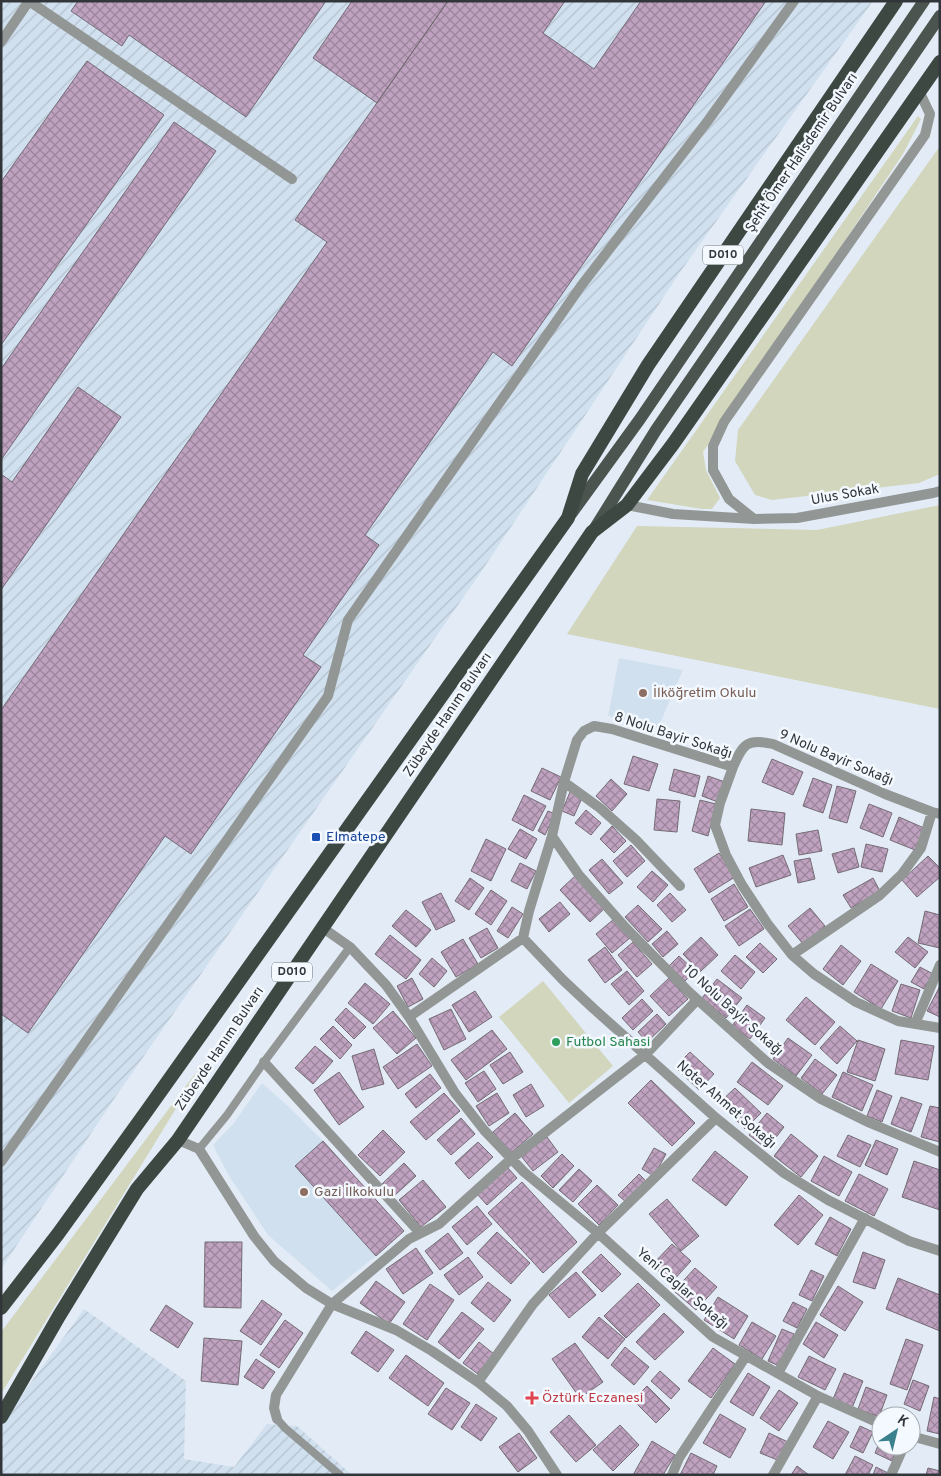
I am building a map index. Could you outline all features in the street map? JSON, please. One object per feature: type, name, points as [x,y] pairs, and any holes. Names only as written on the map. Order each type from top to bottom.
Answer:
[{"type":"highway","name":"D010","points":[[568,518],[582,474],[648,364],[896,1]]},
{"type":"highway","name":"D010","points":[[592,532],[627,505],[673,444],[940,62]]},
{"type":"highway","name":"Zübeyde Hanım Bulvarı","points":[[1,1308],[58,1234],[146,1112],[568,518]]},
{"type":"highway","name":"Zübeyde Hanım Bulvarı","points":[[1,1416],[59,1316],[137,1189],[178,1140],[592,532]]},
{"type":"main road","name":"Şehit Ömer Halisdemir Bulvarı","points":[[568,518],[640,419],[924,1]]},
{"type":"main road","name":"Zübeyde Hanım Bulvarı","points":[[592,532],[656,430],[940,16]]},
{"type":"street","points":[[1,42],[29,1],[292,179]]},
{"type":"street","points":[[3,1156],[328,696],[348,620],[581,286],[707,122],[794,1]]},
{"type":"street","points":[[754,519],[729,499],[713,470],[713,446],[724,422],[925,134],[930,114],[919,91]]},
{"type":"street","name":"Ulus Sokak","points":[[627,505],[673,514],[754,519],[797,518],[940,491]]},
{"type":"street","name":"8 Nolu Bayir Sokağı","points":[[524,938],[529,911],[552,836],[564,782],[577,740],[584,731],[594,726],[612,729],[733,767],[720,803],[715,825],[726,855],[742,885],[767,923],[792,955],[814,974],[856,1002],[898,1021],[940,1028]]},
{"type":"street","name":"9 Nolu Bayir Sokağı","points":[[733,767],[743,747],[759,741],[773,744],[885,794],[936,813]]},
{"type":"street","points":[[564,782],[600,808],[636,840],[680,886]]},
{"type":"street","points":[[792,955],[880,895],[902,874],[920,848],[936,813]]},
{"type":"street","name":"10 Nolu Bayir Sokağı","points":[[552,836],[579,876],[625,927],[698,1000],[768,1063],[821,1099],[870,1123],[940,1152]]},
{"type":"street","name":"Yeni Caglar Sokağı","points":[[322,928],[350,947],[386,985],[409,1017],[455,1093],[484,1130],[524,1172],[598,1233],[713,1337],[818,1396],[871,1420]]},
{"type":"street","points":[[409,1017],[524,938]]},
{"type":"street","name":"Noter Ahmet Sokağı","points":[[524,938],[564,980],[716,1118],[784,1173],[828,1200],[909,1241],[940,1251]]},
{"type":"street","points":[[915,1024],[940,965]]},
{"type":"street","points":[[277,1419],[274,1408],[276,1395],[332,1304],[409,1239],[439,1224],[511,1159],[646,1054],[698,1000]]},
{"type":"street","points":[[264,1062],[420,1233]]},
{"type":"street","points":[[478,1382],[533,1304],[598,1233],[716,1118]]},
{"type":"street","points":[[178,1140],[199,1149],[254,1236],[274,1261],[306,1288],[332,1304],[396,1330],[432,1351],[478,1382],[507,1406],[528,1431],[557,1475]]},
{"type":"street","points":[[778,1373],[865,1218]]},
{"type":"street","points":[[672,1475],[679,1458],[746,1356]]},
{"type":"street","points":[[773,1475],[818,1396]]},
{"type":"street","points":[[921,1439],[940,1444]]},
{"type":"street","points":[[891,1475],[900,1456]]},
{"type":"lane","points":[[199,1149],[227,1115],[350,947]]},
{"type":"lane","points":[[277,1419],[338,1474]]},
{"type":"shaded area","points":[[1,1],[873,1],[683,268],[481,572],[114,1099],[1,1269]]},
{"type":"shaded area","name":"İlköğretim Okulu","points":[[619,658],[683,670],[658,728],[608,716]]},
{"type":"shaded area","name":"Gazi İlkokulu","points":[[262,1083],[323,1141],[404,1231],[332,1291],[268,1235],[229,1176],[213,1145],[233,1124]]},
{"type":"shaded area","points":[[84,1309],[186,1381],[184,1459],[234,1467],[267,1424],[297,1426],[352,1475],[1,1475],[1,1424]]},
{"type":"green space","points":[[918,116],[921,119],[903,154],[703,452],[706,470],[720,498],[712,509],[647,500]]},
{"type":"green space","points":[[940,146],[940,474],[919,483],[772,500],[755,495],[735,461],[738,430]]},
{"type":"green space","points":[[940,505],[940,709],[567,634],[637,526],[817,530]]},
{"type":"green space","name":"Futbol Sahasi","points":[[543,981],[613,1066],[569,1103],[499,1017]]},
{"type":"green space","points":[[207,1058],[1,1394],[1,1332]]},
{"type":"building","points":[[78,1],[326,1],[246,117],[129,35],[122,46],[71,11]]},
{"type":"building","points":[[352,1],[448,1],[377,103],[313,58]]},
{"type":"building","points":[[448,1],[565,1],[543,33],[594,69],[641,1],[766,1],[512,366],[493,352],[365,535],[379,545],[303,655],[321,667],[191,854],[165,836],[28,1033],[1,1014],[1,710],[327,242],[295,220]]},
{"type":"building","points":[[87,61],[164,115],[1,345],[1,182]]},
{"type":"building","points":[[174,122],[216,151],[1,460],[1,369]]},
{"type":"building","points":[[78,387],[121,417],[1,590],[1,474],[12,482]]},
{"type":"building","points":[[633,756],[658,764],[649,791],[624,784]]},
{"type":"building","points":[[772,759],[803,772],[793,795],[762,782]]},
{"type":"building","points":[[542,768],[561,777],[550,800],[531,791]]},
{"type":"building","points":[[674,769],[700,776],[695,797],[669,790]]},
{"type":"building","points":[[708,776],[725,782],[718,802],[702,796]]},
{"type":"building","points":[[813,778],[832,785],[823,813],[803,806]]},
{"type":"building","points":[[611,779],[627,794],[612,811],[596,796]]},
{"type":"building","points":[[837,786],[856,791],[847,823],[829,818]]},
{"type":"building","points":[[570,792],[582,798],[574,816],[562,811]]},
{"type":"building","points":[[524,795],[546,806],[533,831],[512,820]]},
{"type":"building","points":[[657,799],[680,801],[677,832],[654,830]]},
{"type":"building","points":[[700,800],[716,804],[708,836],[692,831]]},
{"type":"building","points":[[869,804],[892,813],[883,837],[860,828]]},
{"type":"building","points":[[751,809],[785,813],[782,845],[748,841]]},
{"type":"building","points":[[586,810],[601,823],[591,835],[575,823]]},
{"type":"building","points":[[548,811],[555,814],[545,835],[538,831]]},
{"type":"building","points":[[899,817],[924,828],[915,850],[890,840]]},
{"type":"building","points":[[612,826],[626,841],[614,853],[600,839]]},
{"type":"building","points":[[520,829],[537,839],[526,859],[508,849]]},
{"type":"building","points":[[818,830],[822,851],[799,855],[796,834]]},
{"type":"building","points":[[486,839],[506,849],[491,881],[471,871]]},
{"type":"building","points":[[866,844],[888,849],[882,872],[861,867]]},
{"type":"building","points":[[631,845],[645,861],[627,877],[613,861]]},
{"type":"building","points":[[854,848],[859,867],[838,873],[832,854]]},
{"type":"building","points":[[719,853],[735,877],[709,893],[694,869]]},
{"type":"building","points":[[783,855],[791,875],[756,887],[749,868]]},
{"type":"building","points":[[928,856],[940,868],[940,877],[917,897],[902,880]]},
{"type":"building","points":[[810,858],[815,879],[798,883],[794,861]]},
{"type":"building","points":[[602,859],[623,883],[609,894],[589,870]]},
{"type":"building","points":[[520,863],[536,871],[527,889],[511,881]]},
{"type":"building","points":[[652,871],[668,885],[653,902],[637,887]]},
{"type":"building","points":[[575,876],[604,909],[590,922],[560,890]]},
{"type":"building","points":[[470,878],[484,888],[469,910],[455,901]]},
{"type":"building","points":[[873,878],[880,891],[851,908],[843,895]]},
{"type":"building","points":[[734,884],[748,907],[724,921],[711,899]]},
{"type":"building","points":[[491,890],[507,901],[491,925],[475,914]]},
{"type":"building","points":[[441,893],[455,921],[436,930],[422,902]]},
{"type":"building","points":[[670,893],[686,910],[672,922],[657,905]]},
{"type":"building","points":[[560,902],[570,914],[549,932],[539,919]]},
{"type":"building","points":[[638,905],[662,929],[648,942],[625,917]]},
{"type":"building","points":[[512,907],[523,914],[508,938],[497,931]]},
{"type":"building","points":[[810,908],[825,926],[803,944],[788,926]]},
{"type":"building","points":[[750,909],[764,929],[739,946],[725,926]]},
{"type":"building","points":[[406,910],[431,930],[416,947],[392,926]]},
{"type":"building","points":[[925,911],[940,915],[940,948],[918,943]]},
{"type":"building","points":[[614,919],[630,938],[612,953],[596,934]]},
{"type":"building","points":[[487,928],[498,948],[481,958],[469,938]]},
{"type":"building","points":[[667,931],[678,944],[663,957],[652,944]]},
{"type":"building","points":[[390,935],[421,960],[406,979],[375,954]]},
{"type":"building","points":[[701,937],[718,955],[700,972],[683,954]]},
{"type":"building","points":[[908,937],[928,952],[915,968],[895,952]]},
{"type":"building","points":[[463,939],[478,964],[456,977],[441,952]]},
{"type":"building","points":[[633,942],[652,964],[637,977],[618,955]]},
{"type":"building","points":[[760,943],[777,959],[763,973],[746,957]]},
{"type":"building","points":[[841,945],[861,961],[843,985],[823,969]]},
{"type":"building","points":[[605,947],[622,970],[605,983],[588,960]]},
{"type":"building","points":[[735,955],[755,972],[741,989],[721,971]]},
{"type":"building","points":[[679,956],[695,971],[685,981],[669,966]]},
{"type":"building","points":[[432,958],[447,971],[434,987],[419,974]]},
{"type":"building","points":[[871,964],[898,981],[881,1009],[854,992]]},
{"type":"building","points":[[920,967],[933,974],[924,989],[911,982]]},
{"type":"building","points":[[627,971],[644,991],[629,1005],[611,984]]},
{"type":"building","points":[[412,978],[423,999],[408,1007],[397,986]]},
{"type":"building","points":[[669,978],[688,999],[669,1016],[650,996]]},
{"type":"building","points":[[717,979],[742,998],[726,1018],[702,998]]},
{"type":"building","points":[[365,983],[390,1004],[373,1024],[348,1003]]},
{"type":"building","points":[[901,984],[920,990],[911,1018],[892,1011]]},
{"type":"building","points":[[940,986],[940,1017],[927,1011]]},
{"type":"building","points":[[475,991],[492,1017],[469,1032],[452,1005]]},
{"type":"building","points":[[806,997],[835,1022],[815,1045],[786,1020]]},
{"type":"building","points":[[642,999],[653,1011],[633,1030],[622,1018]]},
{"type":"building","points":[[747,1005],[765,1018],[750,1039],[732,1026]]},
{"type":"building","points":[[346,1008],[366,1027],[354,1039],[335,1020]]},
{"type":"building","points":[[451,1009],[466,1039],[444,1050],[429,1019]]},
{"type":"building","points":[[393,1011],[416,1038],[397,1054],[373,1028]]},
{"type":"building","points":[[657,1014],[666,1024],[647,1042],[638,1032]]},
{"type":"building","points":[[333,1026],[352,1045],[340,1059],[320,1039]]},
{"type":"building","points":[[840,1026],[857,1041],[837,1064],[820,1048]]},
{"type":"building","points":[[492,1030],[507,1049],[466,1080],[451,1060]]},
{"type":"building","points":[[788,1038],[812,1055],[796,1076],[773,1059]]},
{"type":"building","points":[[858,1040],[885,1049],[875,1081],[847,1072]]},
{"type":"building","points":[[901,1040],[934,1046],[928,1080],[895,1074]]},
{"type":"building","points":[[417,1044],[432,1066],[398,1089],[383,1067]]},
{"type":"building","points":[[315,1046],[333,1061],[313,1084],[295,1068]]},
{"type":"building","points":[[374,1049],[384,1084],[362,1090],[352,1056]]},
{"type":"building","points":[[510,1052],[523,1072],[503,1084],[490,1065]]},
{"type":"building","points":[[690,1052],[714,1074],[699,1090],[675,1067]]},
{"type":"building","points":[[815,1059],[837,1075],[822,1094],[801,1078]]},
{"type":"building","points":[[752,1062],[783,1086],[768,1105],[737,1082]]},
{"type":"building","points":[[484,1071],[496,1089],[478,1102],[465,1083]]},
{"type":"building","points":[[339,1072],[364,1107],[339,1125],[314,1090]]},
{"type":"building","points":[[843,1072],[873,1085],[862,1111],[832,1097]]},
{"type":"building","points":[[430,1074],[441,1088],[416,1108],[405,1094]]},
{"type":"building","points":[[651,1080],[695,1123],[672,1146],[628,1103]]},
{"type":"building","points":[[531,1084],[544,1106],[526,1117],[513,1095]]},
{"type":"building","points":[[735,1088],[761,1113],[745,1129],[719,1103]]},
{"type":"building","points":[[877,1090],[892,1096],[882,1122],[867,1116]]},
{"type":"building","points":[[444,1093],[460,1111],[426,1140],[410,1122]]},
{"type":"building","points":[[497,1093],[509,1113],[489,1126],[476,1106]]},
{"type":"building","points":[[901,1097],[922,1104],[911,1132],[891,1124]]},
{"type":"building","points":[[930,1106],[940,1108],[940,1142],[921,1137]]},
{"type":"building","points":[[515,1113],[533,1134],[511,1153],[493,1132]]},
{"type":"building","points":[[767,1113],[784,1127],[767,1149],[749,1135]]},
{"type":"building","points":[[461,1118],[475,1134],[451,1155],[437,1140]]},
{"type":"building","points":[[383,1130],[405,1152],[380,1176],[358,1155]]},
{"type":"building","points":[[791,1134],[818,1156],[801,1177],[774,1156]]},
{"type":"building","points":[[848,1135],[871,1145],[860,1167],[837,1156]]},
{"type":"building","points":[[547,1137],[558,1152],[533,1171],[521,1156]]},
{"type":"building","points":[[876,1140],[898,1149],[887,1175],[865,1165]]},
{"type":"building","points":[[323,1141],[404,1231],[376,1256],[295,1166]]},
{"type":"building","points":[[478,1142],[493,1157],[469,1179],[455,1163]]},
{"type":"building","points":[[654,1148],[666,1154],[654,1176],[642,1169]]},
{"type":"building","points":[[715,1151],[748,1177],[726,1206],[692,1180]]},
{"type":"building","points":[[562,1154],[574,1166],[553,1188],[541,1176]]},
{"type":"building","points":[[824,1156],[852,1172],[839,1196],[811,1181]]},
{"type":"building","points":[[914,1161],[940,1170],[940,1210],[902,1197]]},
{"type":"building","points":[[404,1163],[416,1176],[394,1196],[382,1184]]},
{"type":"building","points":[[507,1167],[517,1178],[487,1205],[477,1194]]},
{"type":"building","points":[[579,1169],[592,1181],[573,1202],[559,1190]]},
{"type":"building","points":[[639,1174],[647,1182],[627,1203],[618,1195]]},
{"type":"building","points":[[859,1174],[888,1189],[874,1216],[845,1201]]},
{"type":"building","points":[[423,1180],[446,1207],[421,1227],[399,1200]]},
{"type":"building","points":[[522,1182],[577,1242],[543,1273],[488,1213]]},
{"type":"building","points":[[597,1185],[618,1205],[599,1225],[578,1204]]},
{"type":"building","points":[[799,1195],[823,1215],[798,1245],[774,1225]]},
{"type":"building","points":[[667,1199],[699,1236],[681,1251],[649,1214]]},
{"type":"building","points":[[477,1206],[492,1224],[467,1245],[452,1227]]},
{"type":"building","points":[[830,1217],[851,1229],[837,1256],[815,1244]]},
{"type":"building","points":[[497,1232],[530,1263],[511,1284],[477,1253]]},
{"type":"building","points":[[448,1233],[463,1253],[440,1270],[425,1251]]},
{"type":"building","points":[[205,1242],[242,1242],[241,1308],[204,1307]]},
{"type":"building","points":[[672,1244],[691,1261],[671,1283],[652,1265]]},
{"type":"building","points":[[416,1248],[433,1273],[403,1294],[386,1269]]},
{"type":"building","points":[[863,1252],[885,1260],[875,1289],[853,1282]]},
{"type":"building","points":[[601,1254],[621,1274],[602,1292],[582,1272]]},
{"type":"building","points":[[468,1257],[483,1277],[459,1295],[444,1275]]},
{"type":"building","points":[[695,1268],[717,1287],[696,1310],[674,1291]]},
{"type":"building","points":[[811,1270],[824,1276],[812,1301],[799,1295]]},
{"type":"building","points":[[576,1272],[596,1295],[569,1318],[549,1295]]},
{"type":"building","points":[[898,1278],[940,1295],[940,1331],[886,1309]]},
{"type":"building","points":[[376,1281],[405,1302],[389,1324],[360,1303]]},
{"type":"building","points":[[488,1282],[511,1300],[494,1322],[471,1303]]},
{"type":"building","points":[[638,1283],[660,1305],[626,1338],[604,1316]]},
{"type":"building","points":[[430,1284],[454,1300],[427,1340],[403,1324]]},
{"type":"building","points":[[838,1286],[863,1302],[845,1331],[820,1315]]},
{"type":"building","points":[[718,1297],[748,1316],[734,1339],[704,1320]]},
{"type":"building","points":[[262,1300],[282,1314],[261,1345],[240,1331]]},
{"type":"building","points":[[793,1302],[807,1309],[797,1328],[783,1321]]},
{"type":"building","points":[[166,1305],[193,1323],[178,1348],[150,1330]]},
{"type":"building","points":[[462,1312],[484,1329],[459,1359],[438,1342]]},
{"type":"building","points":[[664,1313],[684,1332],[655,1360],[636,1342]]},
{"type":"building","points":[[599,1317],[625,1339],[608,1359],[582,1337]]},
{"type":"building","points":[[285,1320],[303,1333],[279,1368],[260,1355]]},
{"type":"building","points":[[752,1322],[776,1336],[762,1359],[739,1345]]},
{"type":"building","points":[[816,1322],[838,1335],[824,1358],[803,1344]]},
{"type":"building","points":[[782,1329],[794,1334],[779,1366],[768,1361]]},
{"type":"building","points":[[366,1331],[394,1350],[378,1372],[351,1353]]},
{"type":"building","points":[[204,1338],[242,1341],[238,1385],[201,1381]]},
{"type":"building","points":[[906,1339],[923,1345],[907,1390],[890,1384]]},
{"type":"building","points":[[479,1342],[494,1354],[478,1374],[463,1363]]},
{"type":"building","points":[[575,1343],[603,1382],[580,1398],[552,1359]]},
{"type":"building","points":[[625,1347],[649,1367],[634,1385],[611,1365]]},
{"type":"building","points":[[713,1348],[735,1364],[711,1398],[688,1381]]},
{"type":"building","points":[[406,1355],[444,1383],[428,1406],[389,1378]]},
{"type":"building","points":[[809,1356],[836,1369],[825,1390],[798,1377]]},
{"type":"building","points":[[256,1359],[275,1372],[263,1389],[244,1377]]},
{"type":"building","points":[[660,1371],[680,1389],[671,1399],[651,1381]]},
{"type":"building","points":[[748,1373],[770,1387],[753,1416],[730,1402]]},
{"type":"building","points":[[844,1373],[863,1381],[852,1408],[833,1399]]},
{"type":"building","points":[[913,1380],[929,1386],[921,1408],[921,1406],[904,1404]]},
{"type":"building","points":[[647,1386],[670,1409],[656,1423],[633,1400]]},
{"type":"building","points":[[866,1387],[887,1395],[883,1406],[871,1406],[871,1414],[858,1409]]},
{"type":"building","points":[[446,1388],[470,1403],[452,1430],[428,1414]]},
{"type":"building","points":[[779,1390],[798,1403],[779,1431],[760,1418]]},
{"type":"building","points":[[934,1397],[940,1399],[940,1434],[927,1431]]},
{"type":"building","points":[[476,1404],[497,1418],[481,1441],[461,1427]]},
{"type":"building","points":[[720,1414],[746,1429],[730,1458],[703,1443]]},
{"type":"building","points":[[569,1415],[596,1445],[576,1462],[550,1432]]},
{"type":"building","points":[[828,1421],[849,1432],[833,1459],[813,1447]]},
{"type":"building","points":[[620,1425],[639,1445],[613,1471],[593,1450]]},
{"type":"building","points":[[860,1426],[871,1431],[871,1436],[863,1453],[850,1447]]},
{"type":"building","points":[[519,1433],[537,1458],[518,1472],[499,1447]]},
{"type":"building","points":[[769,1433],[788,1442],[780,1461],[760,1453]]},
{"type":"building","points":[[652,1441],[675,1455],[663,1475],[633,1475]]},
{"type":"building","points":[[691,1453],[717,1466],[713,1475],[680,1475]]},
{"type":"building","points":[[855,1456],[873,1465],[868,1475],[845,1475]]},
{"type":"building","points":[[881,1456],[894,1456],[892,1461]]},
{"type":"building","points":[[797,1466],[809,1475],[791,1475]]},
{"type":"building","points":[[876,1467],[888,1473],[888,1475],[873,1475]]},
{"type":"building","points":[[928,1468],[940,1471],[940,1475],[926,1475]]},
{"type":"place","name":"İlköğretim Okulu","points":[[643,693]]},
{"type":"place","name":"Elmatepe","points":[[316,837]]},
{"type":"place","name":"Futbol Sahasi","points":[[556,1042]]},
{"type":"place","name":"Gazi İlkokulu","points":[[304,1192]]},
{"type":"place","name":"Öztürk Eczanesi","points":[[532,1398]]}]
